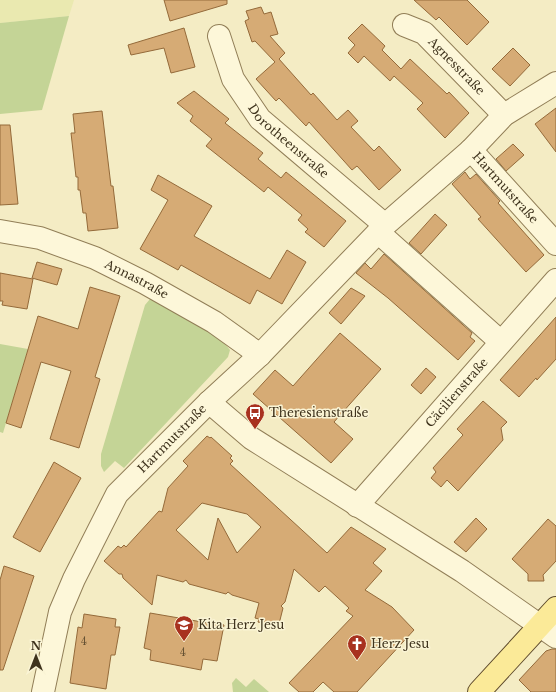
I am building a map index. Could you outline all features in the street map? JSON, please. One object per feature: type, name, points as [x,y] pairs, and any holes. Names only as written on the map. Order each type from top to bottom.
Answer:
[{"type":"main road","points":[[479,692],[548,631],[556,608]]},
{"type":"street","name":"Agnesstraße","points":[[404,25],[424,34],[504,115]]},
{"type":"street","name":"Dorotheenstraße","points":[[219,36],[233,78],[260,119],[382,229]]},
{"type":"street","name":"Hartmutstraße","points":[[43,692],[60,612],[74,579],[117,494],[209,402],[260,356],[382,229],[471,150],[504,115],[556,83]]},
{"type":"street","name":"Hartmutstraße","points":[[471,150],[556,244]]},
{"type":"street","points":[[382,229],[501,342]]},
{"type":"street","name":"Annastraße","points":[[0,231],[40,238],[94,258],[145,283],[214,322],[260,356]]},
{"type":"street","name":"Cäcilienstraße","points":[[357,506],[556,280]]},
{"type":"street","points":[[209,402],[251,438],[462,571],[548,631]]},
{"type":"green space","points":[[0,0],[74,0],[69,16],[0,23]]},
{"type":"green space","points":[[69,16],[42,110],[0,114],[0,23]]},
{"type":"green space","points":[[150,299],[158,301],[181,312],[216,336],[230,350],[228,357],[124,468],[115,461],[104,472],[101,466],[101,454],[145,305]]},
{"type":"green space","points":[[0,344],[28,349],[3,433],[0,432]]},
{"type":"green space","points":[[236,678],[246,687],[254,679],[269,692],[233,692],[232,683]]},
{"type":"building","points":[[164,0],[227,0],[227,4],[170,21]]},
{"type":"building","points":[[414,0],[467,0],[489,22],[467,45],[439,17],[436,20]]},
{"type":"building","points":[[261,7],[264,14],[271,12],[278,34],[270,36],[285,53],[279,59],[311,95],[313,93],[337,120],[348,110],[358,121],[351,127],[374,151],[379,146],[401,170],[379,190],[357,166],[352,170],[309,122],[306,126],[279,98],[276,101],[256,79],[275,62],[255,41],[252,42],[245,21],[249,19],[246,11]]},
{"type":"building","points":[[362,24],[385,46],[382,50],[401,69],[410,59],[447,94],[449,92],[469,113],[445,138],[417,109],[423,103],[394,76],[390,81],[364,56],[358,63],[348,53],[355,45],[348,38]]},
{"type":"building","points":[[184,28],[195,67],[171,73],[164,48],[131,55],[128,45]]},
{"type":"building","points":[[513,48],[530,65],[510,86],[492,69]]},
{"type":"building","points":[[194,91],[229,119],[225,123],[263,153],[258,159],[281,178],[286,172],[346,221],[324,247],[305,232],[308,229],[298,220],[302,215],[268,187],[264,192],[206,146],[212,139],[190,121],[193,116],[177,103]]},
{"type":"building","points":[[556,108],[556,152],[535,124]]},
{"type":"building","points":[[102,111],[111,186],[113,186],[118,228],[88,231],[86,213],[83,213],[80,190],[78,190],[78,177],[76,177],[71,133],[75,133],[73,114]]},
{"type":"building","points":[[0,125],[10,125],[18,204],[0,205]]},
{"type":"building","points":[[513,144],[524,155],[506,171],[496,159]]},
{"type":"building","points":[[465,172],[470,179],[476,174],[500,201],[498,203],[544,255],[526,272],[478,219],[481,217],[452,184]]},
{"type":"building","points":[[158,175],[212,206],[194,236],[270,279],[287,250],[306,262],[282,304],[257,290],[250,304],[181,265],[178,270],[140,249],[168,200],[151,190]]},
{"type":"building","points":[[435,214],[447,225],[421,254],[409,243]]},
{"type":"building","points":[[384,254],[472,333],[470,337],[475,341],[458,360],[388,298],[356,273],[365,263],[371,269]]},
{"type":"building","points":[[37,262],[62,269],[57,285],[32,278]]},
{"type":"building","points":[[0,273],[33,279],[27,309],[2,305],[3,301],[0,301]]},
{"type":"building","points":[[90,287],[120,296],[95,377],[100,379],[79,448],[50,439],[71,371],[41,362],[21,428],[6,423],[38,316],[78,329]]},
{"type":"building","points":[[351,288],[365,296],[341,324],[329,313]]},
{"type":"building","points":[[556,317],[556,359],[519,397],[500,380]]},
{"type":"building","points":[[340,333],[381,369],[334,422],[353,439],[331,463],[253,394],[275,370],[293,386]]},
{"type":"building","points":[[426,368],[436,377],[421,394],[411,385]]},
{"type":"building","points":[[483,401],[507,422],[501,428],[503,440],[458,491],[447,480],[441,487],[431,478],[436,472],[433,468],[463,435],[457,429]]},
{"type":"building","points":[[207,436],[210,438],[211,437],[232,456],[230,458],[233,461],[230,464],[327,553],[351,527],[386,549],[373,563],[382,571],[365,590],[392,607],[414,630],[357,692],[334,692],[323,682],[313,692],[299,692],[289,683],[353,616],[346,611],[349,608],[325,586],[319,592],[294,569],[285,602],[281,606],[283,608],[278,628],[258,622],[259,619],[255,618],[259,603],[232,595],[228,592],[226,594],[189,584],[186,580],[183,582],[157,575],[152,605],[123,578],[122,574],[119,574],[104,561],[118,546],[121,548],[124,545],[126,547],[159,511],[162,512],[168,488],[188,466],[183,461]],"holes":[[[202,503],[247,514],[261,527],[237,553],[218,518],[208,560],[176,530]]]},
{"type":"building","points":[[54,462],[81,478],[40,552],[13,537]]},
{"type":"building","points":[[476,518],[487,529],[466,552],[454,542]]},
{"type":"building","points":[[548,519],[556,526],[556,561],[543,575],[544,581],[528,581],[528,574],[512,559]]},
{"type":"building","points":[[4,566],[34,576],[3,670],[0,670],[0,580]]},
{"type":"building","points":[[150,613],[224,625],[217,661],[203,659],[201,670],[150,660],[151,650],[144,648]]},
{"type":"building","points":[[84,614],[116,619],[115,627],[120,627],[115,655],[111,655],[106,689],[70,683],[78,627],[82,628]]},
{"type":"building","points":[[556,649],[556,692],[531,692],[519,680],[546,651]]},
{"type":"place","name":"Theresienstraße","points":[[255,430]]},
{"type":"place","name":"Kita Herz Jesu","points":[[184,642]]},
{"type":"place","name":"Herz Jesu","points":[[357,661]]}]
